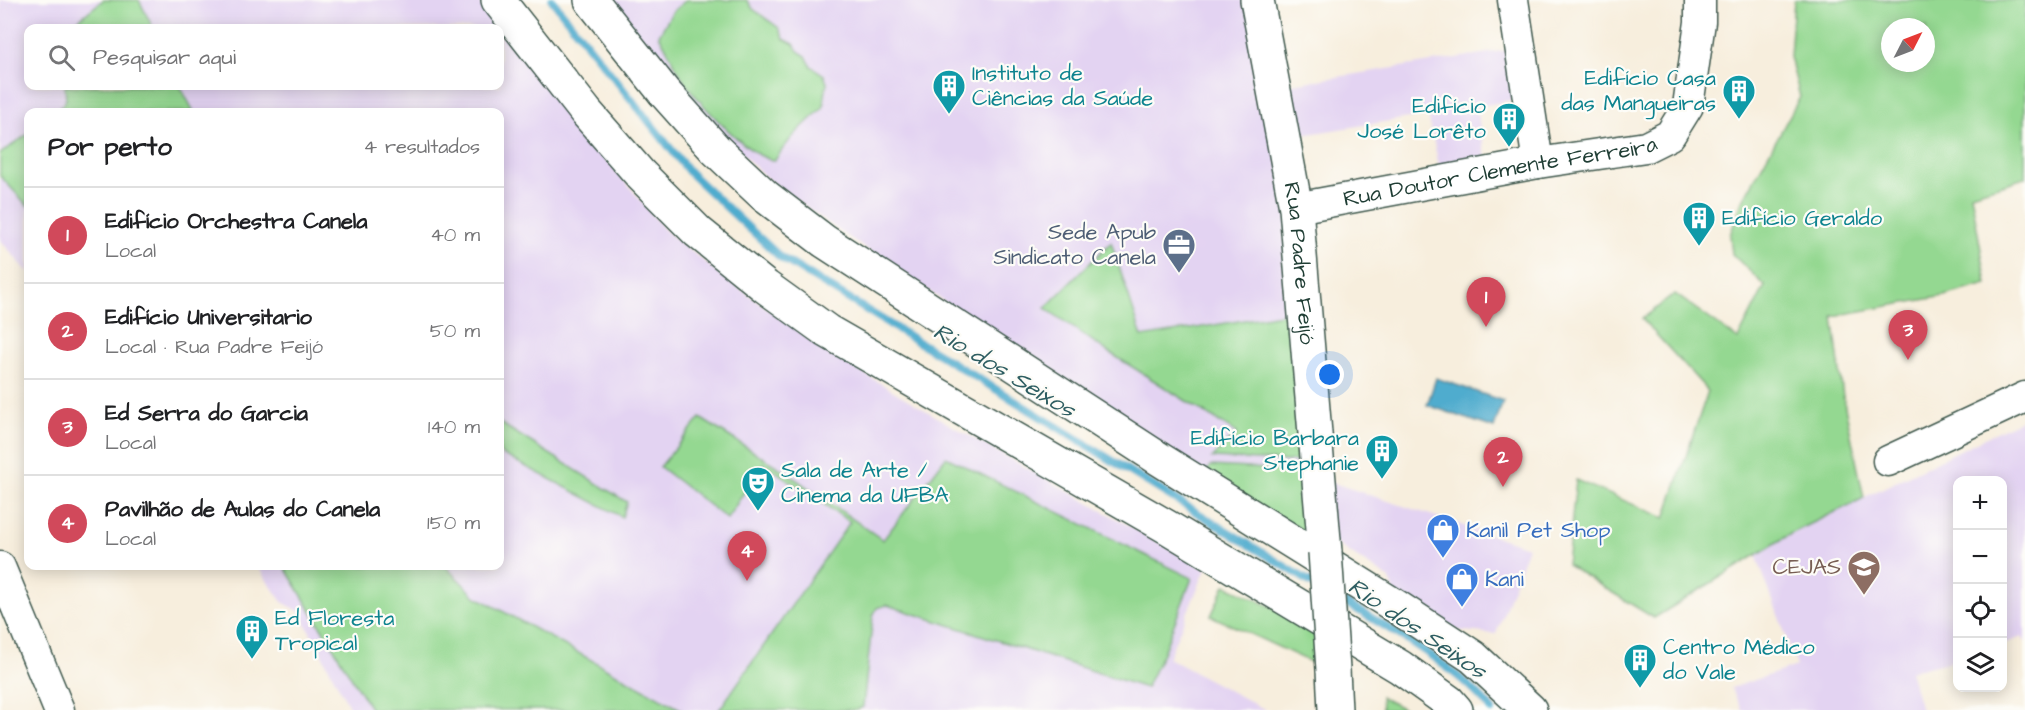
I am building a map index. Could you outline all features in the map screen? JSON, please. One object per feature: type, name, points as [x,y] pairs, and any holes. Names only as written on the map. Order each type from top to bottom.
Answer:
[{"type":"main road","points":[[498,0],[586,112],[641,175],[698,232],[766,287],[827,331],[1179,533],[1400,667],[1449,702],[1456,710]]},
{"type":"main road","points":[[591,0],[664,92],[716,150],[765,196],[807,228],[1161,460],[1465,652],[1530,710]]},
{"type":"main road","name":"Rua Padre Feijó","points":[[1257,0],[1296,208],[1322,506],[1335,710]]},
{"type":"street","points":[[1513,0],[1538,164]]},
{"type":"street","name":"Rua Doutor Clemente Ferreira","points":[[1296,208],[1646,147],[1670,135],[1688,106],[1700,22],[1700,0]]},
{"type":"street","points":[[1888,461],[2025,397]]},
{"type":"street","points":[[0,567],[59,710]]},
{"type":"shaded area","points":[[0,0],[479,0],[495,24],[24,24],[24,90],[504,90],[504,35],[665,230],[717,272],[828,352],[952,426],[1206,569],[1168,658],[1266,710],[351,710],[299,611],[282,602],[260,570],[504,570],[504,108],[24,108],[24,267],[0,240]]},
{"type":"shaded area","points":[[604,0],[1253,0],[1286,177],[1320,556],[837,229],[769,180],[708,121]]},
{"type":"shaded area","points":[[1520,48],[1527,97],[1476,107],[1489,172],[1442,180],[1428,115],[1283,138],[1274,87]]},
{"type":"shaded area","name":"CEJAS","points":[[2025,418],[2025,642],[2022,637],[2007,643],[2007,476],[1953,476],[1953,661],[1910,671],[1921,710],[1742,710],[1731,688],[1797,666],[1756,555],[1792,533]]},
{"type":"shaded area","name":"Kanil Pet Shop","points":[[1321,479],[1528,547],[1496,634],[1433,628],[1398,606],[1390,579],[1326,537]]},
{"type":"green space","points":[[103,0],[139,0],[151,24],[73,24]]},
{"type":"green space","points":[[686,0],[747,0],[753,9],[779,28],[784,39],[794,44],[798,51],[806,56],[811,66],[824,75],[827,83],[823,108],[794,136],[775,160],[754,152],[729,131],[696,96],[677,69],[659,35],[673,11]]},
{"type":"green space","points":[[1794,0],[2025,0],[2025,178],[1971,194],[1987,284],[1944,296],[1833,316],[1843,397],[1864,498],[1792,533],[1654,618],[1567,565],[1576,480],[1665,518],[1708,391],[1642,319],[1675,294],[1738,339],[1765,286],[1732,254],[1730,235],[1742,202],[1800,97],[1790,57]]},
{"type":"green space","points":[[65,90],[182,90],[192,108],[60,108],[66,100]]},
{"type":"green space","points":[[24,137],[24,202],[0,176],[0,154]]},
{"type":"green space","points":[[1111,242],[1142,337],[1293,312],[1307,462],[1212,458],[1237,433],[1107,351],[1045,308]]},
{"type":"green space","points":[[700,418],[781,469],[883,540],[946,457],[1192,578],[1163,653],[1146,688],[887,605],[877,608],[873,616],[863,707],[857,710],[719,710],[850,522],[763,463],[727,519],[660,467]]},
{"type":"green space","points":[[504,425],[627,502],[622,517],[504,455]]},
{"type":"green space","points":[[1210,466],[1308,471],[1317,548],[1203,482]]},
{"type":"green space","points":[[286,570],[449,570],[475,596],[682,710],[371,710]]},
{"type":"green space","points":[[1225,585],[1319,629],[1313,663],[1211,616]]},
{"type":"green space","points":[[1381,697],[1406,710],[1382,710]]},
{"type":"water","points":[[1436,378],[1503,401],[1494,428],[1427,405]]},
{"type":"waterway","name":"Rio dos Seixos","points":[[552,0],[690,173],[780,257],[1320,588]]},
{"type":"waterway","name":"Rio dos Seixos","points":[[1336,597],[1439,662],[1459,677],[1492,710]]},
{"type":"place","name":"Instituto de Ciências da Saúde","points":[[949,115]]},
{"type":"place","name":"Edifício Casa das Mangueiras","points":[[1739,120]]},
{"type":"place","name":"Edifício José Lorêto","points":[[1509,148]]},
{"type":"place","name":"Edifício Geraldo","points":[[1699,247]]},
{"type":"place","name":"Sede Apub Sindicato Canela","points":[[1179,274]]},
{"type":"place","name":"Edifício Orchestra Canela","points":[[1486,327]]},
{"type":"place","name":"Ed Serra do Garcia","points":[[1908,360]]},
{"type":"place","name":"Edifício Barbara Stephanie","points":[[1382,480]]},
{"type":"place","name":"Edifício Universitario","points":[[1503,487]]},
{"type":"place","name":"Sala de Arte / Cinema da UFBA","points":[[758,512]]},
{"type":"place","name":"Kanil Pet Shop","points":[[1443,559]]},
{"type":"place","name":"Pavilhão de Aulas do Canela","points":[[747,581]]},
{"type":"place","name":"CEJAS","points":[[1864,596]]},
{"type":"place","name":"Kani","points":[[1462,608]]},
{"type":"place","name":"Ed Floresta Tropical","points":[[252,660]]},
{"type":"place","name":"Centro Médico do Vale","points":[[1640,689]]}]
